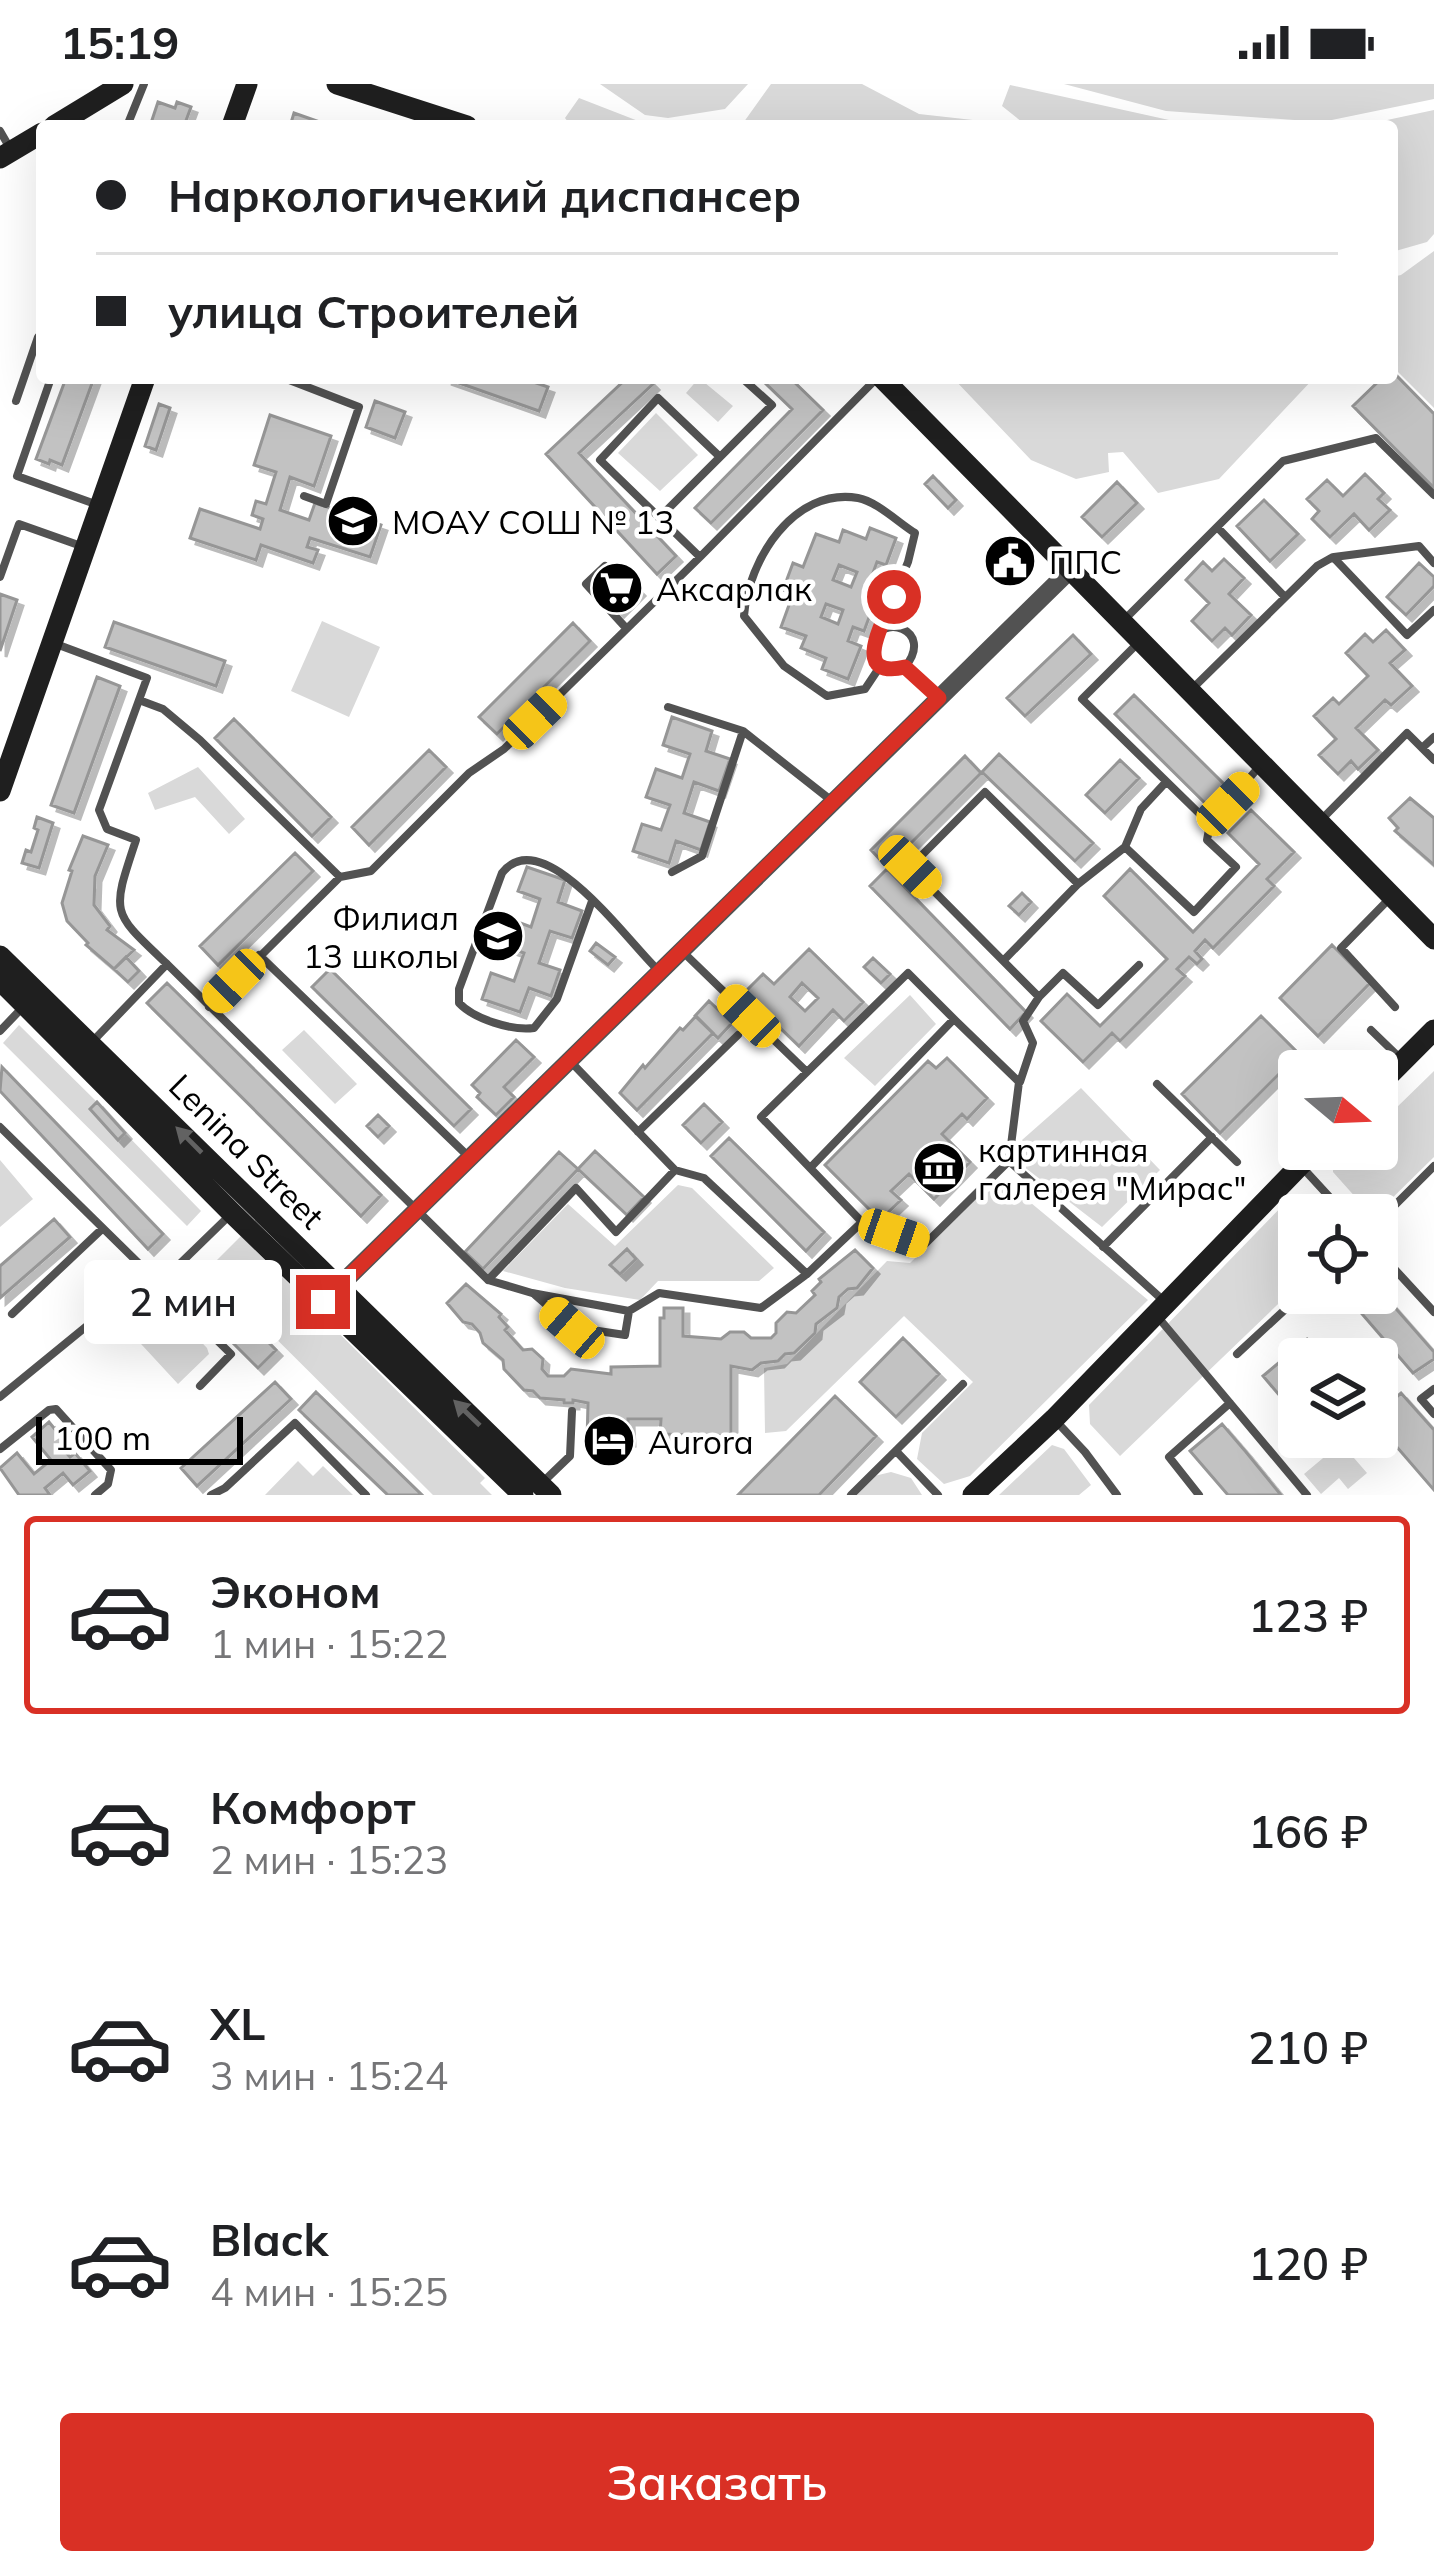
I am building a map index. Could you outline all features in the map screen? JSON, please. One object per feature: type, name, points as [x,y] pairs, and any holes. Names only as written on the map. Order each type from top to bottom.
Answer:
[{"type":"main road","points":[[64,120],[123,84]]},
{"type":"main road","points":[[234,120],[247,84]]},
{"type":"main road","points":[[337,84],[448,120]]},
{"type":"main road","points":[[6,155],[36,138]]},
{"type":"main road","points":[[0,791],[143,384]]},
{"type":"main road","points":[[885,384],[1392,896],[1431,929]]},
{"type":"main road","name":"Lenina Street","points":[[0,956],[91,1043],[331,1295],[538,1491]]},
{"type":"main road","name":"Lenina Street","points":[[0,980],[232,1214],[331,1295]]},
{"type":"main road","points":[[1398,1066],[1434,1030]]},
{"type":"main road","points":[[973,1495],[1295,1170]]},
{"type":"street","points":[[331,1295],[1070,570]]},
{"type":"lane","points":[[129,120],[144,84]]},
{"type":"lane","points":[[0,131],[6,155]]},
{"type":"lane","points":[[16,401],[36,343]]},
{"type":"lane","points":[[49,384],[16,476],[100,506]]},
{"type":"lane","points":[[300,384],[359,407],[326,504],[304,496]]},
{"type":"lane","points":[[659,518],[772,405],[749,384]]},
{"type":"lane","points":[[209,1007],[340,877],[370,871],[469,773],[504,749],[873,384]]},
{"type":"lane","points":[[700,556],[600,460],[658,398],[719,456]]},
{"type":"lane","points":[[1122,622],[1283,461],[1376,438],[1434,495]]},
{"type":"lane","points":[[880,631],[892,626],[906,630],[915,641],[914,656],[905,667],[892,670],[881,665],[873,655],[872,642],[908,562],[915,533],[860,498],[815,500],[766,546],[744,616],[784,666],[827,696],[865,689],[881,665]]},
{"type":"lane","points":[[0,577],[20,524],[85,548]]},
{"type":"lane","points":[[1217,526],[1286,597]]},
{"type":"lane","points":[[1190,692],[1317,566],[1333,557],[1419,546],[1434,563]]},
{"type":"lane","points":[[1333,557],[1407,635],[1434,610]]},
{"type":"lane","points":[[605,566],[586,584],[626,628]]},
{"type":"lane","points":[[1140,641],[1082,699],[1210,824]]},
{"type":"lane","points":[[52,643],[147,678],[99,810],[106,829],[136,841],[118,895],[125,924],[488,1280],[629,1311],[659,1293],[761,1308],[807,1274],[862,1222]]},
{"type":"lane","points":[[905,667],[939,698]]},
{"type":"lane","points":[[139,700],[163,710],[200,740],[340,877]]},
{"type":"lane","points":[[668,707],[743,731],[833,802]]},
{"type":"lane","points":[[672,872],[702,856],[743,731]]},
{"type":"lane","points":[[1318,822],[1407,733],[1434,760]]},
{"type":"lane","points":[[1423,748],[1434,737]]},
{"type":"lane","points":[[1125,847],[1194,912],[1236,867],[1207,840],[1210,824],[1261,763]]},
{"type":"lane","points":[[1004,961],[1078,884],[1125,847],[1141,808],[1166,782]]},
{"type":"lane","points":[[1039,997],[910,867],[985,792],[1078,884]]},
{"type":"lane","points":[[592,901],[556,999],[534,1028],[521,1030],[467,1011],[459,1003],[459,989],[502,873],[511,862],[526,857],[563,870],[660,972]]},
{"type":"lane","points":[[1392,896],[1341,948],[1395,1007]]},
{"type":"lane","points":[[682,951],[807,1072]]},
{"type":"lane","points":[[259,956],[470,1158]]},
{"type":"lane","points":[[91,1043],[167,964]]},
{"type":"lane","points":[[1019,1082],[908,973],[761,1117],[862,1222],[925,1244],[1009,1161],[1019,1082],[1033,1043],[1023,1021],[1039,997],[1064,973],[1098,1005],[1139,964]]},
{"type":"lane","points":[[2,1025],[27,1003]]},
{"type":"lane","points":[[812,1166],[954,1019]]},
{"type":"lane","points":[[1371,1030],[1403,1061]]},
{"type":"lane","points":[[638,1132],[738,1035]]},
{"type":"lane","points":[[569,1061],[675,1170],[704,1178],[807,1274]]},
{"type":"lane","points":[[1157,1084],[1237,1162]]},
{"type":"lane","points":[[0,1126],[231,1354],[200,1386]]},
{"type":"lane","points":[[1102,1247],[1212,1137]]},
{"type":"lane","points":[[1009,1161],[1161,1309],[1230,1403],[1307,1495]]},
{"type":"lane","points":[[1398,1201],[1434,1166]]},
{"type":"lane","points":[[488,1280],[576,1188],[616,1232],[675,1170]]},
{"type":"lane","points":[[158,1285],[232,1214]]},
{"type":"lane","points":[[12,1314],[101,1229]]},
{"type":"lane","points":[[1398,1273],[1434,1312]]},
{"type":"lane","points":[[0,1397],[148,1276]]},
{"type":"lane","points":[[532,1293],[572,1328],[625,1334],[629,1311]]},
{"type":"lane","points":[[1238,1354],[1281,1314]]},
{"type":"lane","points":[[851,1495],[963,1384]]},
{"type":"lane","points":[[1434,1389],[1421,1399],[1434,1414]]},
{"type":"lane","points":[[1199,1495],[1169,1457],[1230,1403]]},
{"type":"lane","points":[[0,1449],[56,1409],[111,1470],[107,1484],[95,1495]]},
{"type":"lane","points":[[538,1491],[570,1456],[572,1411]]},
{"type":"lane","points":[[1054,1418],[1117,1495]]},
{"type":"lane","points":[[211,1495],[228,1492],[295,1423],[366,1495]]},
{"type":"lane","points":[[896,1450],[938,1495]]},
{"type":"shaded area","points":[[600,84],[748,84],[725,109],[668,118],[645,115]]},
{"type":"shaded area","points":[[771,84],[862,84],[919,114],[973,120],[745,120]]},
{"type":"shaded area","points":[[1064,84],[1434,84],[1434,99],[1332,120],[1166,111]]},
{"type":"shaded area","points":[[1010,85],[1169,120],[1020,120],[1002,106]]},
{"type":"shaded area","points":[[579,98],[636,120],[566,120]]},
{"type":"shaded area","points":[[1434,110],[1434,234],[1427,242],[1398,250],[1398,120],[1387,120]]},
{"type":"shaded area","points":[[1434,251],[1434,408],[1398,372],[1401,275]]},
{"type":"shaded area","points":[[694,384],[706,384],[733,406],[718,422],[686,393]]},
{"type":"shaded area","points":[[959,384],[1308,384],[1219,479],[1158,493],[1123,452],[1108,453],[1109,472],[1076,479],[1031,460]]},
{"type":"shaded area","points":[[656,413],[698,455],[660,491],[618,453]]},
{"type":"shaded area","points":[[322,621],[380,647],[349,717],[291,691]]},
{"type":"shaded area","points":[[198,767],[245,819],[229,834],[195,797],[155,810],[148,793]]},
{"type":"shaded area","points":[[910,995],[936,1024],[875,1086],[844,1058]]},
{"type":"shaded area","points":[[19,1025],[97,1102],[90,1110],[117,1139],[125,1133],[201,1211],[187,1226],[3,1043]]},
{"type":"shaded area","points":[[304,1030],[357,1084],[335,1104],[282,1050]]},
{"type":"shaded area","points":[[1434,1071],[1434,1157],[1396,1194],[1353,1194],[1333,1170],[1398,1170],[1398,1106]]},
{"type":"shaded area","points":[[1081,1088],[1160,1170],[1102,1227],[1023,1166],[1022,1140]]},
{"type":"shaded area","points":[[0,1160],[33,1199],[0,1227]]},
{"type":"shaded area","points":[[678,1185],[692,1188],[774,1268],[759,1281],[658,1281],[640,1300],[565,1288],[503,1271],[568,1204],[615,1246]]},
{"type":"shaded area","points":[[1000,1187],[1025,1198],[1148,1300],[970,1476],[944,1484],[917,1459],[922,1433],[973,1382],[904,1316],[786,1431],[765,1433],[764,1368],[787,1364],[887,1261],[910,1263],[978,1196]]},
{"type":"shaded area","points":[[1278,1210],[1278,1304],[1120,1456],[1090,1424],[1089,1405]]},
{"type":"shaded area","points":[[241,1236],[485,1478],[480,1483],[492,1495],[433,1495],[207,1270]]},
{"type":"shaded area","points":[[150,1288],[209,1354],[178,1384],[118,1319]]},
{"type":"shaded area","points":[[1052,1445],[1064,1449],[1091,1485],[1079,1495],[999,1495]]},
{"type":"shaded area","points":[[1323,1458],[1354,1458],[1367,1473],[1348,1489],[1339,1478],[1321,1494],[1304,1474]]},
{"type":"shaded area","points":[[298,1461],[313,1476],[323,1466],[353,1495],[265,1495]]},
{"type":"shaded area","points":[[891,1472],[911,1478],[922,1495],[852,1495],[870,1477]]},
{"type":"building","points":[[158,102],[191,107],[186,120],[152,120]]},
{"type":"building","points":[[1398,377],[1434,414],[1434,488],[1353,406],[1376,384],[1398,384]]},
{"type":"building","points":[[64,384],[92,384],[62,465],[36,459]]},
{"type":"building","points":[[462,384],[548,387],[539,411]]},
{"type":"building","points":[[621,384],[653,384],[579,453],[676,556],[657,574],[546,454]]},
{"type":"building","points":[[766,384],[796,384],[823,410],[711,523],[695,508],[792,409]]},
{"type":"building","points":[[375,401],[405,412],[395,438],[366,427]]},
{"type":"building","points":[[159,404],[170,408],[156,450],[145,446]]},
{"type":"building","name":"МОАУ СОШ № 13","points":[[270,415],[331,436],[314,486],[290,477],[280,510],[309,520],[315,503],[381,525],[370,557],[310,538],[307,547],[318,550],[313,563],[261,545],[256,560],[190,538],[200,509],[260,529],[263,519],[252,515],[256,501],[266,504],[276,472],[254,465]]},
{"type":"building","points":[[1365,474],[1384,493],[1378,499],[1390,510],[1369,530],[1354,514],[1330,537],[1312,519],[1319,511],[1307,499],[1327,480],[1343,496]]},
{"type":"building","points":[[933,476],[956,500],[948,508],[925,484]]},
{"type":"building","points":[[1117,482],[1137,503],[1102,537],[1082,517]]},
{"type":"building","points":[[1264,500],[1298,534],[1270,561],[1237,526]]},
{"type":"building","points":[[870,528],[896,538],[886,565],[877,562],[870,581],[881,585],[864,631],[853,627],[848,641],[861,646],[848,679],[822,669],[826,658],[801,648],[806,636],[781,627],[793,594],[783,590],[793,563],[803,567],[816,534],[839,542],[843,530],[866,539]],"holes":[[[839,565],[857,572],[851,587],[833,580]],[[826,604],[843,610],[838,624],[821,617]]]},
{"type":"building","points":[[1224,559],[1244,578],[1229,594],[1251,615],[1232,635],[1225,628],[1212,641],[1192,621],[1209,603],[1186,580],[1203,562],[1212,571]]},
{"type":"building","points":[[1419,563],[1434,577],[1434,586],[1406,615],[1387,597]]},
{"type":"building","name":"Аксарлак","points":[[615,565],[639,590],[618,611],[594,586]]},
{"type":"building","points":[[0,594],[17,600],[0,651]]},
{"type":"building","points":[[114,622],[225,661],[216,686],[105,647]]},
{"type":"building","points":[[573,623],[590,641],[497,734],[479,717]]},
{"type":"building","points":[[1386,630],[1405,650],[1390,663],[1412,686],[1391,705],[1385,700],[1356,728],[1378,750],[1358,769],[1351,761],[1338,774],[1319,755],[1336,739],[1314,716],[1333,698],[1339,704],[1368,676],[1346,653],[1365,634],[1373,642]]},
{"type":"building","points":[[1073,635],[1091,654],[1025,716],[1007,698]]},
{"type":"building","points":[[97,677],[120,686],[74,813],[51,805]]},
{"type":"building","points":[[1134,695],[1227,787],[1208,806],[1115,714]]},
{"type":"building","points":[[672,717],[712,731],[706,751],[730,759],[719,791],[694,782],[684,813],[710,822],[701,850],[676,841],[669,863],[633,851],[642,824],[661,830],[670,805],[646,797],[656,769],[682,778],[690,754],[663,745]]},
{"type":"building","points":[[234,719],[331,817],[312,836],[215,738]]},
{"type":"building","points":[[429,750],[446,767],[369,845],[352,827]]},
{"type":"building","points":[[999,754],[1093,843],[1075,861],[982,772]]},
{"type":"building","points":[[965,756],[981,773],[887,867],[871,850]]},
{"type":"building","points":[[1120,760],[1139,778],[1105,813],[1086,795]]},
{"type":"building","points":[[1410,798],[1434,818],[1434,865],[1395,831],[1398,828],[1389,818]]},
{"type":"building","points":[[1251,810],[1294,852],[1267,879],[1274,886],[1213,948],[1205,940],[1195,951],[1202,959],[1197,964],[1189,957],[1177,969],[1185,976],[1120,1041],[1112,1033],[1083,1062],[1041,1021],[1067,994],[1100,1026],[1167,959],[1104,896],[1130,869],[1193,932],[1259,864],[1228,833]]},
{"type":"building","points":[[37,817],[53,823],[39,868],[22,863],[26,850],[31,852]]},
{"type":"building","points":[[83,836],[108,845],[95,876],[94,905],[110,926],[107,930],[134,950],[114,969],[67,921],[62,903]]},
{"type":"building","points":[[295,853],[313,871],[218,965],[200,946]]},
{"type":"building","points":[[527,867],[565,880],[558,902],[582,911],[572,938],[550,931],[539,963],[560,970],[551,996],[529,988],[520,1012],[482,999],[491,973],[514,981],[524,953],[498,944],[507,918],[531,927],[540,899],[518,891]]},
{"type":"building","points":[[887,869],[1026,1012],[1010,1029],[870,886]]},
{"type":"building","points":[[1022,893],[1031,902],[1019,915],[1009,906]]},
{"type":"building","points":[[596,943],[615,957],[608,965],[590,951]]},
{"type":"building","points":[[1332,945],[1370,983],[1318,1036],[1280,998]]},
{"type":"building","points":[[809,949],[863,1002],[844,1021],[833,1010],[799,1046],[744,993],[763,974],[774,984]],"holes":[[[802,983],[818,998],[805,1011],[790,997]]]},
{"type":"building","points":[[126,957],[139,971],[128,982],[114,969]]},
{"type":"building","points":[[873,958],[890,974],[881,983],[864,967]]},
{"type":"building","points":[[330,969],[471,1109],[454,1126],[312,987]]},
{"type":"building","points":[[167,983],[381,1195],[361,1216],[147,1003]]},
{"type":"building","points":[[709,1001],[732,1023],[718,1038],[695,1016]]},
{"type":"building","points":[[696,1016],[713,1033],[637,1110],[620,1093]]},
{"type":"building","points":[[1261,1016],[1295,1050],[1278,1050],[1278,1075],[1220,1133],[1182,1094]]},
{"type":"building","points":[[516,1040],[534,1057],[504,1087],[514,1097],[496,1115],[472,1085]]},
{"type":"building","points":[[947,1058],[987,1098],[967,1119],[962,1114],[942,1134],[970,1162],[934,1199],[909,1174],[891,1191],[901,1200],[880,1220],[825,1165],[928,1061],[936,1068]]},
{"type":"building","points":[[2,1067],[163,1234],[148,1249],[0,1091]]},
{"type":"building","points":[[97,1102],[125,1133],[118,1140],[90,1109]]},
{"type":"building","points":[[704,1104],[722,1122],[701,1143],[683,1125]]},
{"type":"building","points":[[378,1115],[389,1126],[378,1137],[367,1126]]},
{"type":"building","points":[[729,1138],[824,1232],[806,1251],[711,1156]]},
{"type":"building","points":[[595,1151],[644,1197],[627,1215],[578,1169]]},
{"type":"building","points":[[559,1152],[578,1169],[483,1269],[465,1252]]},
{"type":"building","points":[[54,1219],[70,1237],[0,1298],[0,1266]]},
{"type":"building","points":[[627,1249],[636,1259],[620,1274],[610,1265]]},
{"type":"building","points":[[855,1250],[873,1268],[857,1288],[839,1297],[837,1308],[816,1324],[815,1333],[794,1353],[752,1370],[731,1366],[731,1436],[660,1434],[661,1419],[628,1419],[629,1440],[587,1442],[588,1403],[564,1403],[524,1390],[504,1369],[503,1360],[483,1343],[480,1333],[447,1303],[466,1284],[501,1314],[508,1327],[505,1330],[523,1350],[532,1349],[543,1359],[542,1369],[548,1376],[564,1376],[571,1369],[611,1374],[611,1367],[660,1366],[664,1308],[683,1308],[683,1336],[721,1339],[730,1332],[744,1332],[751,1338],[771,1338],[776,1323],[787,1312],[796,1313],[815,1295],[812,1291],[819,1279]]},
{"type":"building","points":[[201,1274],[276,1350],[258,1368],[183,1293]]},
{"type":"building","points":[[1398,1311],[1434,1352],[1434,1359],[1413,1373],[1398,1356],[1398,1338],[1383,1338],[1362,1314]]},
{"type":"building","points":[[903,1338],[939,1374],[896,1417],[860,1382]]},
{"type":"building","points":[[1278,1363],[1278,1394],[1263,1376]]},
{"type":"building","points":[[275,1382],[291,1399],[197,1486],[181,1468]]},
{"type":"building","points":[[316,1392],[422,1495],[388,1495],[299,1410]]},
{"type":"building","points":[[1401,1393],[1434,1430],[1434,1490],[1398,1448]]},
{"type":"building","points":[[835,1396],[876,1436],[819,1495],[738,1495]]},
{"type":"building","points":[[49,1422],[67,1444],[62,1448],[70,1457],[75,1453],[90,1471],[73,1485],[63,1473],[45,1488],[50,1495],[19,1495],[0,1468],[17,1453],[34,1474],[51,1460],[32,1437]]},
{"type":"building","points":[[1222,1424],[1281,1495],[1228,1495],[1190,1451]]},
{"type":"place","name":"МОАУ СОШ № 13","points":[[353,521]]},
{"type":"place","name":"ППС","points":[[1010,561]]},
{"type":"place","name":"Аксарлак","points":[[617,588]]},
{"type":"place","name":"Филиал 13 школы","points":[[498,936]]},
{"type":"place","name":"картинная галерея \"Мирас\"","points":[[939,1168]]},
{"type":"place","name":"Aurora","points":[[609,1441]]},
{"type":"route","points":[[323,1302],[939,698],[905,667],[892,670],[873,655],[872,642],[894,597]]}]
